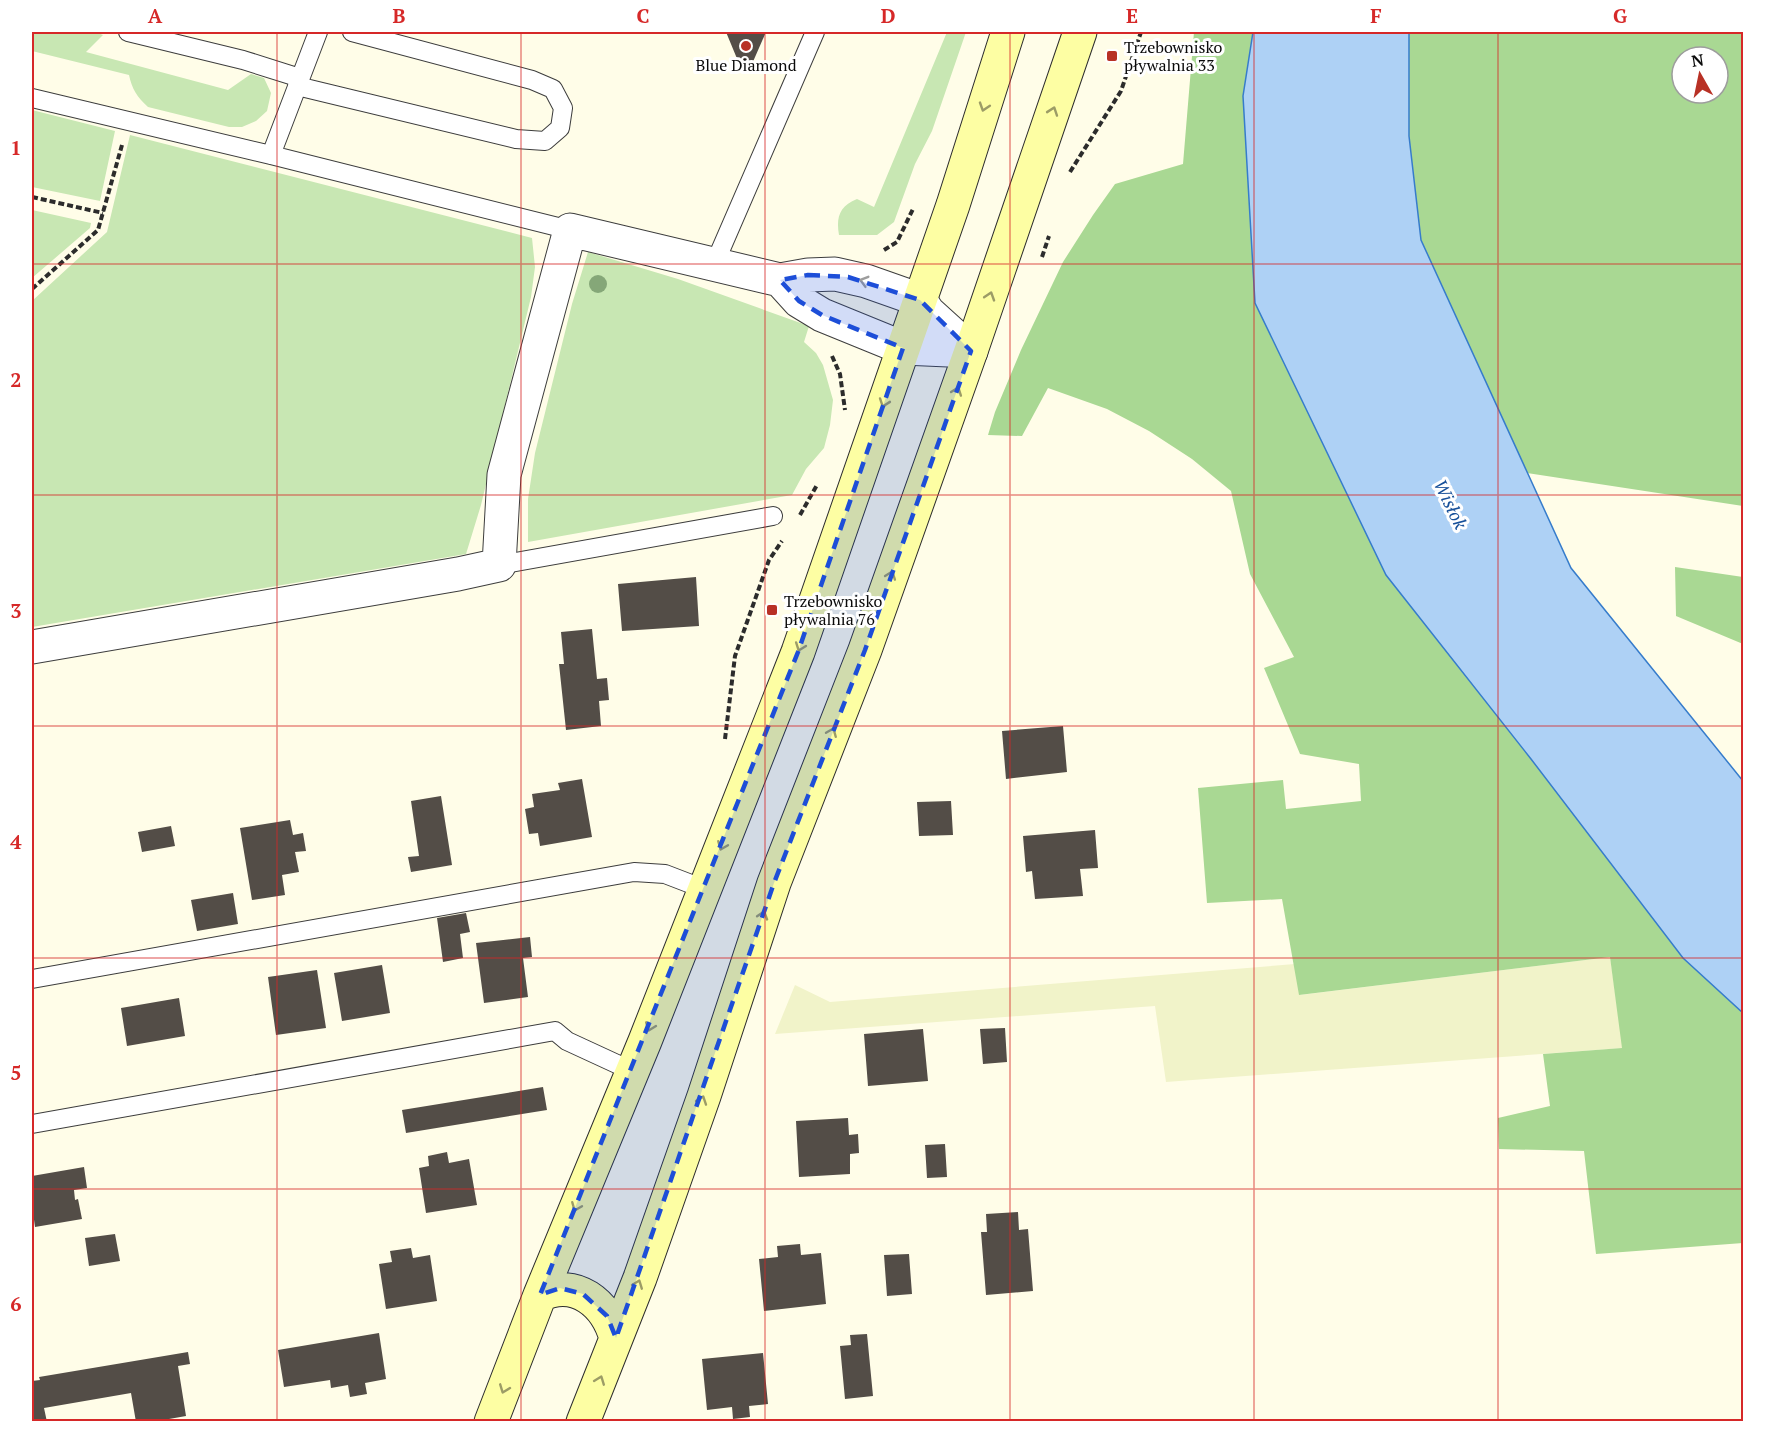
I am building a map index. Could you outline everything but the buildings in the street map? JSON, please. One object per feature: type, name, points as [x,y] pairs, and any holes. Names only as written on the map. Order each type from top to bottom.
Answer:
[{"type":"main road","points":[[491,1422],[798,652],[953,205],[1008,32]]},
{"type":"main road","points":[[584,1422],[640,1278],[704,1096],[774,883],[865,650],[971,351],[1080,32]]},
{"type":"main road","points":[[540,1295],[561,1288],[583,1294],[597,1303],[608,1316],[616,1338]]},
{"type":"street","points":[[32,647],[499,565],[504,475],[570,230],[780,280],[808,274],[835,274],[866,281],[920,300],[928,312],[971,351]]},
{"type":"street","points":[[780,280],[799,301],[822,315],[903,348],[971,351]]},
{"type":"lane","points":[[128,32],[243,60],[299,82],[516,139],[545,141],[560,128],[563,108],[553,89],[532,80],[352,32]]},
{"type":"lane","points":[[271,155],[318,32]]},
{"type":"lane","points":[[714,266],[815,32]]},
{"type":"lane","points":[[32,98],[570,230]]},
{"type":"lane","points":[[499,565],[773,516]]},
{"type":"lane","points":[[32,979],[634,872],[665,874],[704,889]]},
{"type":"lane","points":[[32,1124],[555,1031],[567,1041],[632,1071]]},
{"type":"path","points":[[32,289],[98,230],[128,121]]},
{"type":"path","points":[[32,198],[103,213]]},
{"type":"path","points":[[831,353],[840,374],[846,416]]},
{"type":"path","points":[[797,519],[819,483]]},
{"type":"path","points":[[724,746],[735,656],[769,560],[786,535]]},
{"type":"highlighted area","points":[[808,275],[848,277],[920,300],[971,351],[865,650],[774,883],[616,1338],[607,1316],[583,1294],[560,1288],[540,1295],[798,652],[903,348],[822,315],[799,301],[780,280]]},
{"type":"green space","points":[[32,32],[95,32],[103,35],[86,52],[228,90],[251,74],[264,78],[271,93],[267,111],[256,121],[242,127],[229,127],[148,107],[136,92],[129,75],[32,51]]},
{"type":"green space","points":[[947,32],[966,32],[932,131],[915,164],[894,222],[877,235],[839,235],[840,213],[846,205],[857,199],[874,207]]},
{"type":"green space","points":[[1194,32],[1253,32],[1243,96],[1386,575],[1531,759],[1683,958],[1743,1013],[1743,1243],[1596,1254],[1584,1151],[1499,1149],[1498,1118],[1550,1106],[1543,1054],[1622,1048],[1610,957],[1299,995],[1282,899],[1207,903],[1198,788],[1283,780],[1286,809],[1361,801],[1359,764],[1300,754],[1264,668],[1294,657],[1250,574],[1231,491],[1192,459],[1149,431],[1107,409],[1048,388],[1022,436],[988,435],[1021,350],[1063,262],[1115,184],[1183,164]]},
{"type":"green space","points":[[1409,32],[1743,32],[1743,506],[1527,473],[1421,240],[1409,137]]},
{"type":"green space","points":[[32,110],[115,131],[100,201],[32,187]]},
{"type":"green space","points":[[130,135],[532,238],[535,267],[531,297],[481,505],[466,554],[32,627],[32,301],[107,232]]},
{"type":"green space","points":[[32,210],[91,223],[90,228],[32,278]]},
{"type":"green space","points":[[588,252],[678,279],[809,326],[804,342],[816,353],[823,365],[833,400],[824,448],[806,469],[792,495],[528,542],[528,499],[535,453],[572,304]]},
{"type":"green space","points":[[1675,567],[1743,577],[1743,644],[1676,616]]},
{"type":"green space","points":[[1610,957],[1623,1048],[1166,1082],[1155,1006],[775,1034],[795,985],[830,1002],[1295,964],[1300,995]]},
{"type":"water","name":"Wisłok","points":[[1253,32],[1409,32],[1409,136],[1421,240],[1571,568],[1743,781],[1743,1013],[1683,958],[1531,759],[1386,575],[1255,303],[1243,96]]},
{"type":"place","name":"Blue Diamond","points":[[746,46]]},
{"type":"place","name":"Trzebownisko pływalnia 33","points":[[1112,56]]},
{"type":"place","name":"Trzebownisko pływalnia 76","points":[[772,610]]}]
